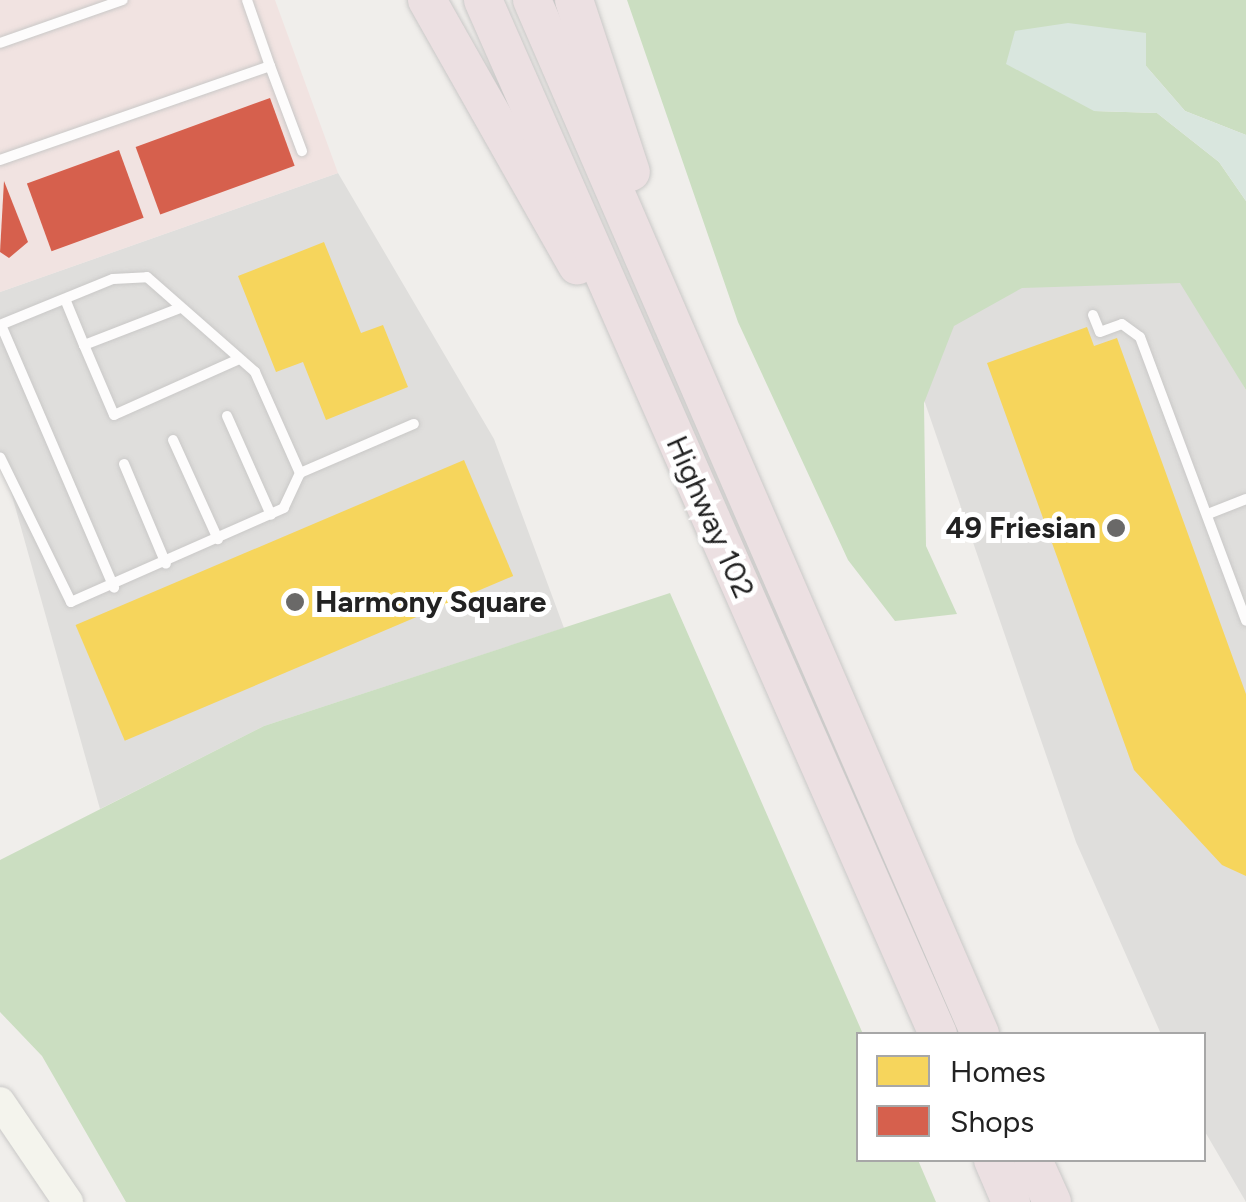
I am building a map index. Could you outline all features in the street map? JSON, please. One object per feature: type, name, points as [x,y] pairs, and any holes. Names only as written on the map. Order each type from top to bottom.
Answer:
[{"type":"highway","points":[[427,0],[668,423]]},
{"type":"highway","name":"Highway 102","points":[[484,0],[937,1032]]},
{"type":"highway","name":"Highway 102","points":[[532,0],[979,1032]]},
{"type":"highway","points":[[574,0],[708,406]]},
{"type":"highway","points":[[994,1162],[1011,1202]]},
{"type":"highway","points":[[1035,1162],[1052,1202]]},
{"type":"main road","points":[[0,1102],[68,1202]]},
{"type":"lane","points":[[0,43],[123,0]]},
{"type":"lane","points":[[247,0],[302,150]]},
{"type":"lane","points":[[0,160],[270,66]]},
{"type":"lane","points":[[0,458],[64,596],[80,602],[114,588],[271,514],[294,495],[300,473],[255,372],[180,308],[166,288],[130,275],[0,325],[114,588]]},
{"type":"lane","points":[[65,298],[114,416],[238,360]]},
{"type":"lane","points":[[84,345],[180,308]]},
{"type":"lane","points":[[1093,315],[1100,332],[1122,324],[1140,337],[1246,620]]},
{"type":"lane","points":[[227,416],[271,514]]},
{"type":"lane","points":[[300,473],[414,424]]},
{"type":"lane","points":[[173,440],[218,539]]},
{"type":"lane","points":[[124,464],[166,564]]},
{"type":"lane","points":[[1208,514],[1246,500]]},
{"type":"shaded area","points":[[0,0],[275,0],[338,173],[0,292]]},
{"type":"shaded area","points":[[1068,23],[1146,33],[1146,66],[1185,111],[1246,135],[1246,201],[1219,162],[1157,113],[1094,111],[1006,64],[1015,31]]},
{"type":"shaded area","points":[[338,173],[494,439],[564,628],[264,726],[100,809],[0,453],[0,292]]},
{"type":"shaded area","points":[[1164,238],[1246,390],[1246,1202],[1206,1133],[1206,1032],[1160,1032],[1076,842],[900,330]]},
{"type":"green space","points":[[627,0],[1246,0],[1246,135],[1185,111],[1146,66],[1146,33],[1094,111],[1157,113],[1219,162],[1246,201],[1246,390],[1180,283],[1022,288],[954,326],[924,403],[926,546],[957,614],[895,621],[848,560],[738,322]]},
{"type":"green space","points":[[670,593],[862,1032],[856,1032],[856,1162],[919,1162],[936,1202],[126,1202],[42,1056],[0,1012],[0,860],[264,726]]},
{"type":"building: Homes","points":[[324,242],[361,333],[383,325],[408,387],[326,420],[303,362],[276,372],[238,276]]},
{"type":"building: Homes","name":"49 Friesian","points":[[1087,327],[1094,346],[1117,338],[1246,694],[1246,876],[1222,865],[1134,770],[987,363]]},
{"type":"building: Homes","name":"Harmony Square","points":[[464,460],[513,576],[125,741],[76,625]]},
{"type":"building: Shops","points":[[270,98],[295,166],[160,215],[136,147]]},
{"type":"building: Shops","points":[[119,150],[144,218],[52,251],[27,184]]},
{"type":"building: Shops","points":[[4,181],[28,242],[9,258],[0,252]]},
{"type":"place","name":"49 Friesian","points":[[1116,528]]},
{"type":"place","name":"Harmony Square","points":[[295,602]]}]
